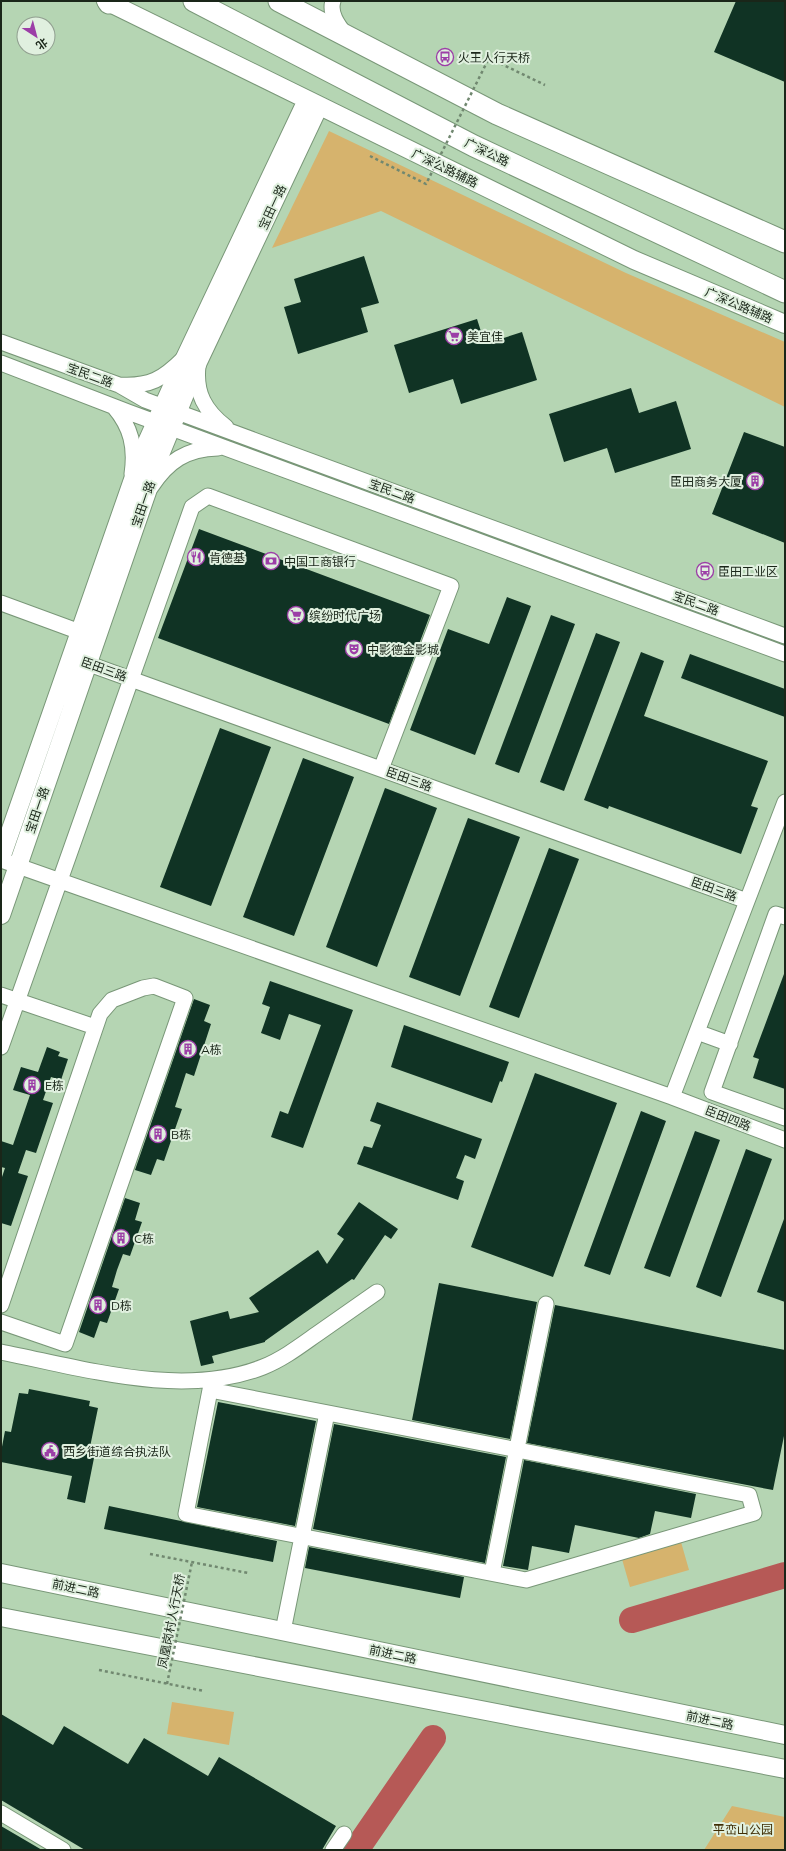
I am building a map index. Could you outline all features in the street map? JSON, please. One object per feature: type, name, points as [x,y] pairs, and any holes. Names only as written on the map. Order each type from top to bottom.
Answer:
[{"type":"highway","name":"广深公路","points":[[194,1],[474,146],[785,292]]},
{"type":"highway","points":[[279,1],[497,114],[785,242]]},
{"type":"main road","name":"广深公路辅路","points":[[108,2],[634,260],[785,324]]},
{"type":"main road","name":"宝田一路","points":[[1,915],[88,664],[137,494],[143,451],[167,417],[192,360],[313,103]]},
{"type":"main road","name":"宝田一路","points":[[1,859],[80,632],[137,494]]},
{"type":"main road","name":"前进二路","points":[[1,1573],[785,1735]]},
{"type":"main road","points":[[1,1617],[785,1769]]},
{"type":"street","points":[[333,1],[332,6],[335,21],[345,35]]},
{"type":"street","name":"宝民二路","points":[[1,342],[119,385],[145,400],[167,417],[224,447],[785,654]]},
{"type":"street","points":[[119,385],[136,386],[152,383],[192,360],[203,403],[221,423],[232,432]]},
{"type":"street","name":"宝民二路","points":[[1,363],[112,405],[232,432],[785,636]]},
{"type":"street","points":[[112,405],[125,422],[130,433],[132,470],[137,494]]},
{"type":"street","points":[[137,494],[183,454],[197,450],[224,447]]},
{"type":"street","points":[[323,484],[329,468]]},
{"type":"street","points":[[1,1047],[192,507],[208,496],[451,586],[381,769]]},
{"type":"street","points":[[1,603],[80,632]]},
{"type":"street","name":"臣田三路","points":[[71,657],[747,902]]},
{"type":"street","points":[[672,1097],[785,802]]},
{"type":"street","name":"臣田四路","points":[[1,859],[672,1097],[785,1140]]},
{"type":"street","points":[[785,917],[776,914],[712,1092],[785,1118]]},
{"type":"street","points":[[1,1305],[100,1014],[112,1000],[143,988],[154,986],[186,998],[65,1344],[1,1322]]},
{"type":"street","points":[[1,995],[95,1027]]},
{"type":"street","points":[[697,1032],[730,1044]]},
{"type":"street","points":[[1,1352],[151,1380],[195,1380],[231,1376],[263,1367],[290,1352],[377,1292]]},
{"type":"street","points":[[492,1573],[546,1304]]},
{"type":"street","points":[[210,1390],[517,1450],[749,1495],[754,1513],[526,1580],[186,1514],[210,1390]]},
{"type":"street","points":[[283,1631],[327,1413]]},
{"type":"street","points":[[1,1813],[63,1850]]},
{"type":"street","points":[[333,1850],[344,1834]]},
{"type":"path","points":[[370,156],[426,184],[489,58],[545,85]]},
{"type":"path","points":[[150,1554],[248,1573]]},
{"type":"path","name":"凤凰岗村人行天桥","points":[[168,1684],[192,1562]]},
{"type":"path","points":[[99,1670],[204,1691]]},
{"type":"green space","points":[[329,131],[626,273],[785,342],[785,407],[381,211],[272,248]]},
{"type":"green space","points":[[681,1542],[689,1570],[630,1587],[622,1559]]},
{"type":"green space","points":[[172,1702],[234,1712],[229,1745],[167,1734]]},
{"type":"green space","name":"平峦山公园","points":[[732,1806],[785,1817],[785,1850],[704,1850]]},
{"type":"building","points":[[736,1],[785,1],[785,82],[714,52]]},
{"type":"building","points":[[364,256],[379,303],[361,308],[368,332],[298,354],[284,307],[301,302],[294,279]]},
{"type":"building","points":[[477,319],[485,344],[522,332],[537,380],[461,404],[453,379],[409,393],[394,345]]},
{"type":"building","points":[[631,388],[639,413],[676,401],[691,449],[615,473],[607,448],[564,462],[549,414]]},
{"type":"building","name":"臣田商务大厦","points":[[744,432],[785,447],[785,543],[712,514]]},
{"type":"building","points":[[199,529],[430,615],[389,724],[158,638]]},
{"type":"building","points":[[507,597],[531,606],[475,755],[410,730],[448,629],[489,644]]},
{"type":"building","points":[[551,615],[575,624],[519,773],[495,764]]},
{"type":"building","points":[[596,633],[620,642],[564,791],[540,782]]},
{"type":"building","points":[[641,652],[664,661],[644,716],[768,761],[751,806],[758,808],[741,854],[609,806],[608,809],[584,800]]},
{"type":"building","points":[[690,654],[785,689],[785,717],[681,678]]},
{"type":"building","points":[[220,728],[271,747],[211,906],[160,887]]},
{"type":"building","points":[[303,758],[354,777],[294,936],[243,917]]},
{"type":"building","points":[[385,788],[437,808],[377,967],[326,947]]},
{"type":"building","points":[[468,818],[520,837],[460,996],[409,977]]},
{"type":"building","points":[[549,848],[579,859],[519,1018],[489,1007]]},
{"type":"building","points":[[784,974],[785,1089],[753,1078],[759,1059],[753,1057]]},
{"type":"building","points":[[270,981],[353,1010],[303,1148],[271,1137],[280,1111],[288,1114],[321,1025],[289,1014],[280,1040],[261,1033],[270,1007],[262,1004]]},
{"type":"building","points":[[194,999],[210,1005],[204,1021],[211,1024],[194,1076],[186,1073],[175,1107],[182,1109],[164,1161],[157,1159],[151,1175],[135,1170]]},
{"type":"building","points":[[404,1025],[509,1062],[492,1103],[391,1067]]},
{"type":"building","points":[[47,1047],[60,1052],[58,1056],[68,1059],[61,1080],[51,1077],[43,1100],[53,1103],[36,1153],[26,1150],[18,1173],[28,1176],[11,1226],[1,1223],[1,1180],[5,1168],[1,1167],[1,1141],[13,1145],[30,1095],[13,1090],[21,1067],[38,1072]]},
{"type":"building","points":[[535,1073],[617,1103],[553,1277],[471,1247]]},
{"type":"building","points":[[377,1102],[482,1139],[475,1159],[465,1155],[456,1178],[464,1181],[458,1200],[357,1164],[364,1146],[372,1148],[381,1125],[370,1121]]},
{"type":"building","points":[[641,1111],[666,1121],[610,1275],[584,1266]]},
{"type":"building","points":[[695,1131],[720,1140],[670,1277],[644,1268]]},
{"type":"building","points":[[746,1149],[772,1159],[721,1297],[696,1287]]},
{"type":"building","points":[[125,1198],[140,1203],[135,1220],[142,1222],[130,1256],[123,1254],[117,1270],[112,1287],[119,1289],[107,1323],[100,1321],[94,1338],[79,1332]]},
{"type":"building","points":[[359,1202],[398,1229],[391,1239],[385,1235],[354,1280],[352,1279],[265,1342],[212,1356],[214,1363],[201,1366],[190,1321],[228,1311],[230,1319],[259,1312],[249,1298],[318,1250],[327,1264],[344,1239],[337,1234]]},
{"type":"building","points":[[784,1219],[785,1220],[785,1302],[757,1292]]},
{"type":"building","points":[[439,1283],[537,1302],[510,1439],[412,1420]]},
{"type":"building","points":[[555,1305],[785,1350],[785,1431],[773,1490],[527,1443]]},
{"type":"building","points":[[29,1389],[90,1401],[89,1406],[98,1408],[90,1447],[96,1448],[85,1503],[67,1499],[72,1476],[1,1462],[1,1452],[5,1431],[11,1432],[19,1393],[28,1394]]},
{"type":"building","points":[[218,1402],[316,1421],[295,1526],[197,1507]]},
{"type":"building","points":[[334,1424],[506,1457],[485,1563],[313,1529]]},
{"type":"building","points":[[524,1460],[696,1494],[691,1518],[655,1511],[650,1534],[639,1538],[575,1525],[569,1553],[532,1546],[528,1570],[503,1566]]},
{"type":"building","points":[[109,1506],[277,1541],[273,1562],[104,1529]]},
{"type":"building","points":[[309,1547],[464,1577],[460,1598],[305,1568]]},
{"type":"building","points":[[1,1714],[53,1745],[64,1726],[128,1764],[144,1738],[208,1776],[219,1757],[336,1826],[322,1850],[85,1850],[1,1800]]},
{"type":"building","points":[[1,1826],[42,1850],[1,1850]]},
{"type":"waterway","points":[[632,1620],[785,1575]]},
{"type":"waterway","points":[[356,1850],[433,1738]]},
{"type":"place","name":"火王人行天桥","points":[[445,57]]},
{"type":"place","name":"美宜佳","points":[[454,336]]},
{"type":"place","name":"臣田商务大厦","points":[[755,481]]},
{"type":"place","name":"肯德基","points":[[196,557]]},
{"type":"place","name":"中国工商银行","points":[[271,561]]},
{"type":"place","name":"臣田工业区","points":[[705,571]]},
{"type":"place","name":"缤纷时代广场","points":[[296,615]]},
{"type":"place","name":"中影德金影城","points":[[354,649]]},
{"type":"place","name":"A栋","points":[[188,1049]]},
{"type":"place","name":"E栋","points":[[32,1085]]},
{"type":"place","name":"B栋","points":[[158,1134]]},
{"type":"place","name":"C栋","points":[[121,1238]]},
{"type":"place","name":"D栋","points":[[98,1305]]},
{"type":"place","name":"西乡街道综合执法队","points":[[50,1451]]}]
